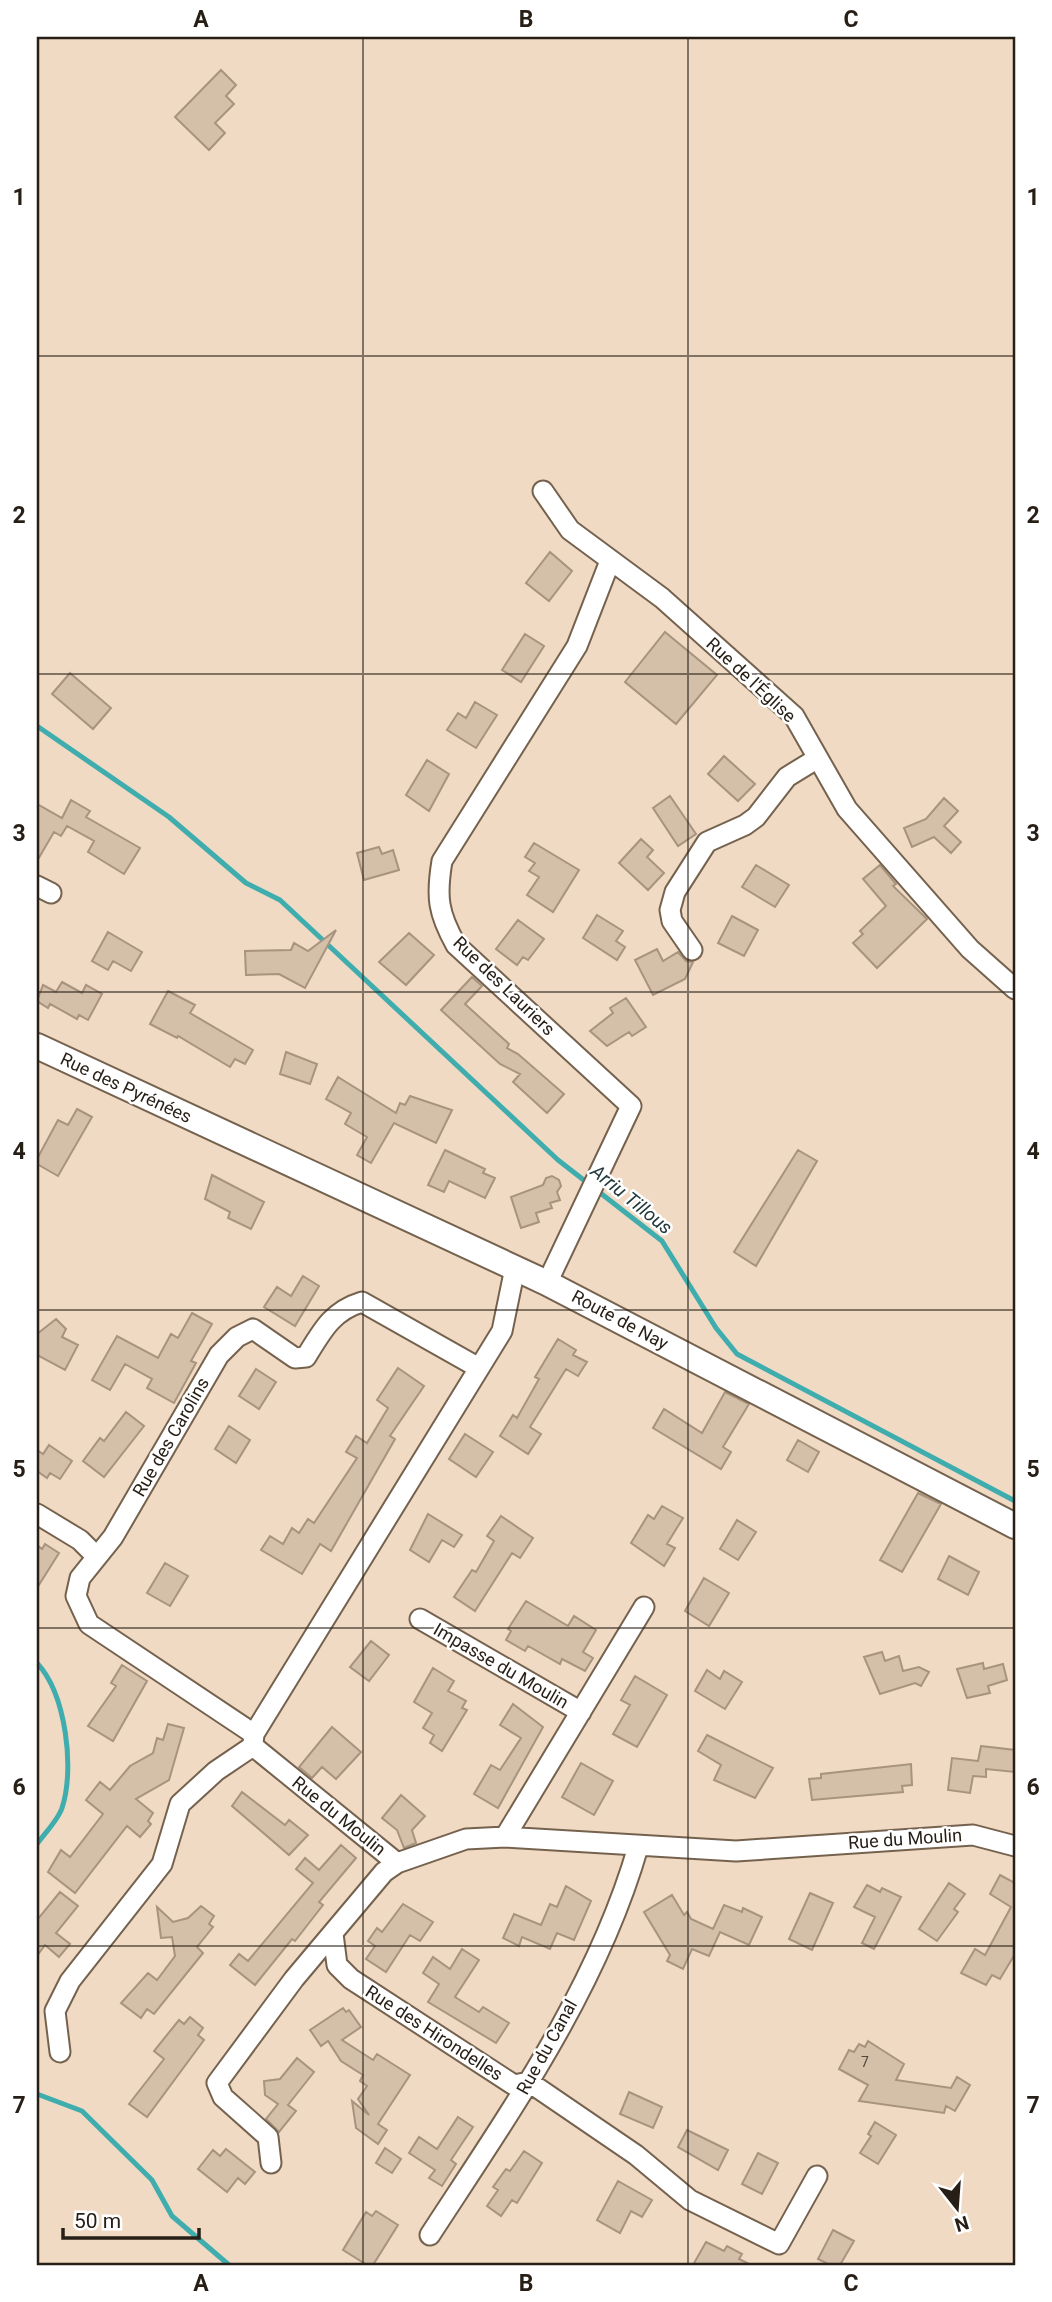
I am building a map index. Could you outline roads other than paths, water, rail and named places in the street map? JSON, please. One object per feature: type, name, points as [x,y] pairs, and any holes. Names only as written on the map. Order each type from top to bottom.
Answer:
[{"type":"main road","name":"Rue des Pyrénées","points":[[37,1046],[216,1129]]},
{"type":"main road","name":"Route de Nay","points":[[216,1129],[547,1283],[1015,1526]]},
{"type":"street","name":"Rue de l'Église","points":[[542,491],[570,530],[662,598],[794,716],[847,809],[970,948],[1015,989]]},
{"type":"street","name":"Rue des Lauriers","points":[[547,1283],[631,1106],[456,945],[442,920],[437,891],[442,862],[577,646],[610,561]]},
{"type":"street","points":[[692,950],[672,921],[670,910],[676,892],[707,842],[745,825],[756,817],[787,777],[818,758]]},
{"type":"street","points":[[60,2052],[55,2011],[70,1981],[162,1864],[180,1804],[253,1740],[502,1331],[515,1268]]},
{"type":"street","name":"Rue des Carolins","points":[[253,1740],[89,1624],[76,1596],[80,1578],[113,1537],[219,1355],[237,1337],[253,1329],[295,1358],[306,1357],[329,1320],[346,1307],[362,1302],[479,1368]]},
{"type":"street","points":[[37,1514],[80,1540],[97,1557]]},
{"type":"street","name":"Impasse du Moulin","points":[[505,1837],[645,1607]]},
{"type":"street","name":"Impasse du Moulin","points":[[420,1619],[581,1712]]},
{"type":"street","name":"Rue du Moulin","points":[[253,1740],[397,1863],[466,1839],[505,1837],[736,1851],[973,1835],[1015,1846]]},
{"type":"street","name":"Rue du Canal","points":[[430,2235],[544,2060],[623,1901],[638,1847]]},
{"type":"street","points":[[271,2163],[268,2137],[223,2097],[217,2083],[299,1974],[384,1872],[397,1863]]},
{"type":"street","points":[[333,1934],[337,1965],[343,1971]]},
{"type":"street","points":[[299,1974],[343,1971]]},
{"type":"street","name":"Rue des Hirondelles","points":[[343,1971],[514,2085],[529,2082]]},
{"type":"street","points":[[529,2082],[636,2155],[690,2200],[779,2244],[817,2176]]},
{"type":"waterway","name":"Arriu Tillous","points":[[37,726],[169,817],[246,883],[280,900],[558,1160],[662,1241],[716,1328],[737,1354],[1015,1501]]},
{"type":"waterway","points":[[37,1663],[55,1693],[61,1712],[68,1773],[60,1813],[37,1844]]},
{"type":"waterway","points":[[37,2094],[82,2111],[152,2180],[172,2216],[229,2265]]}]
